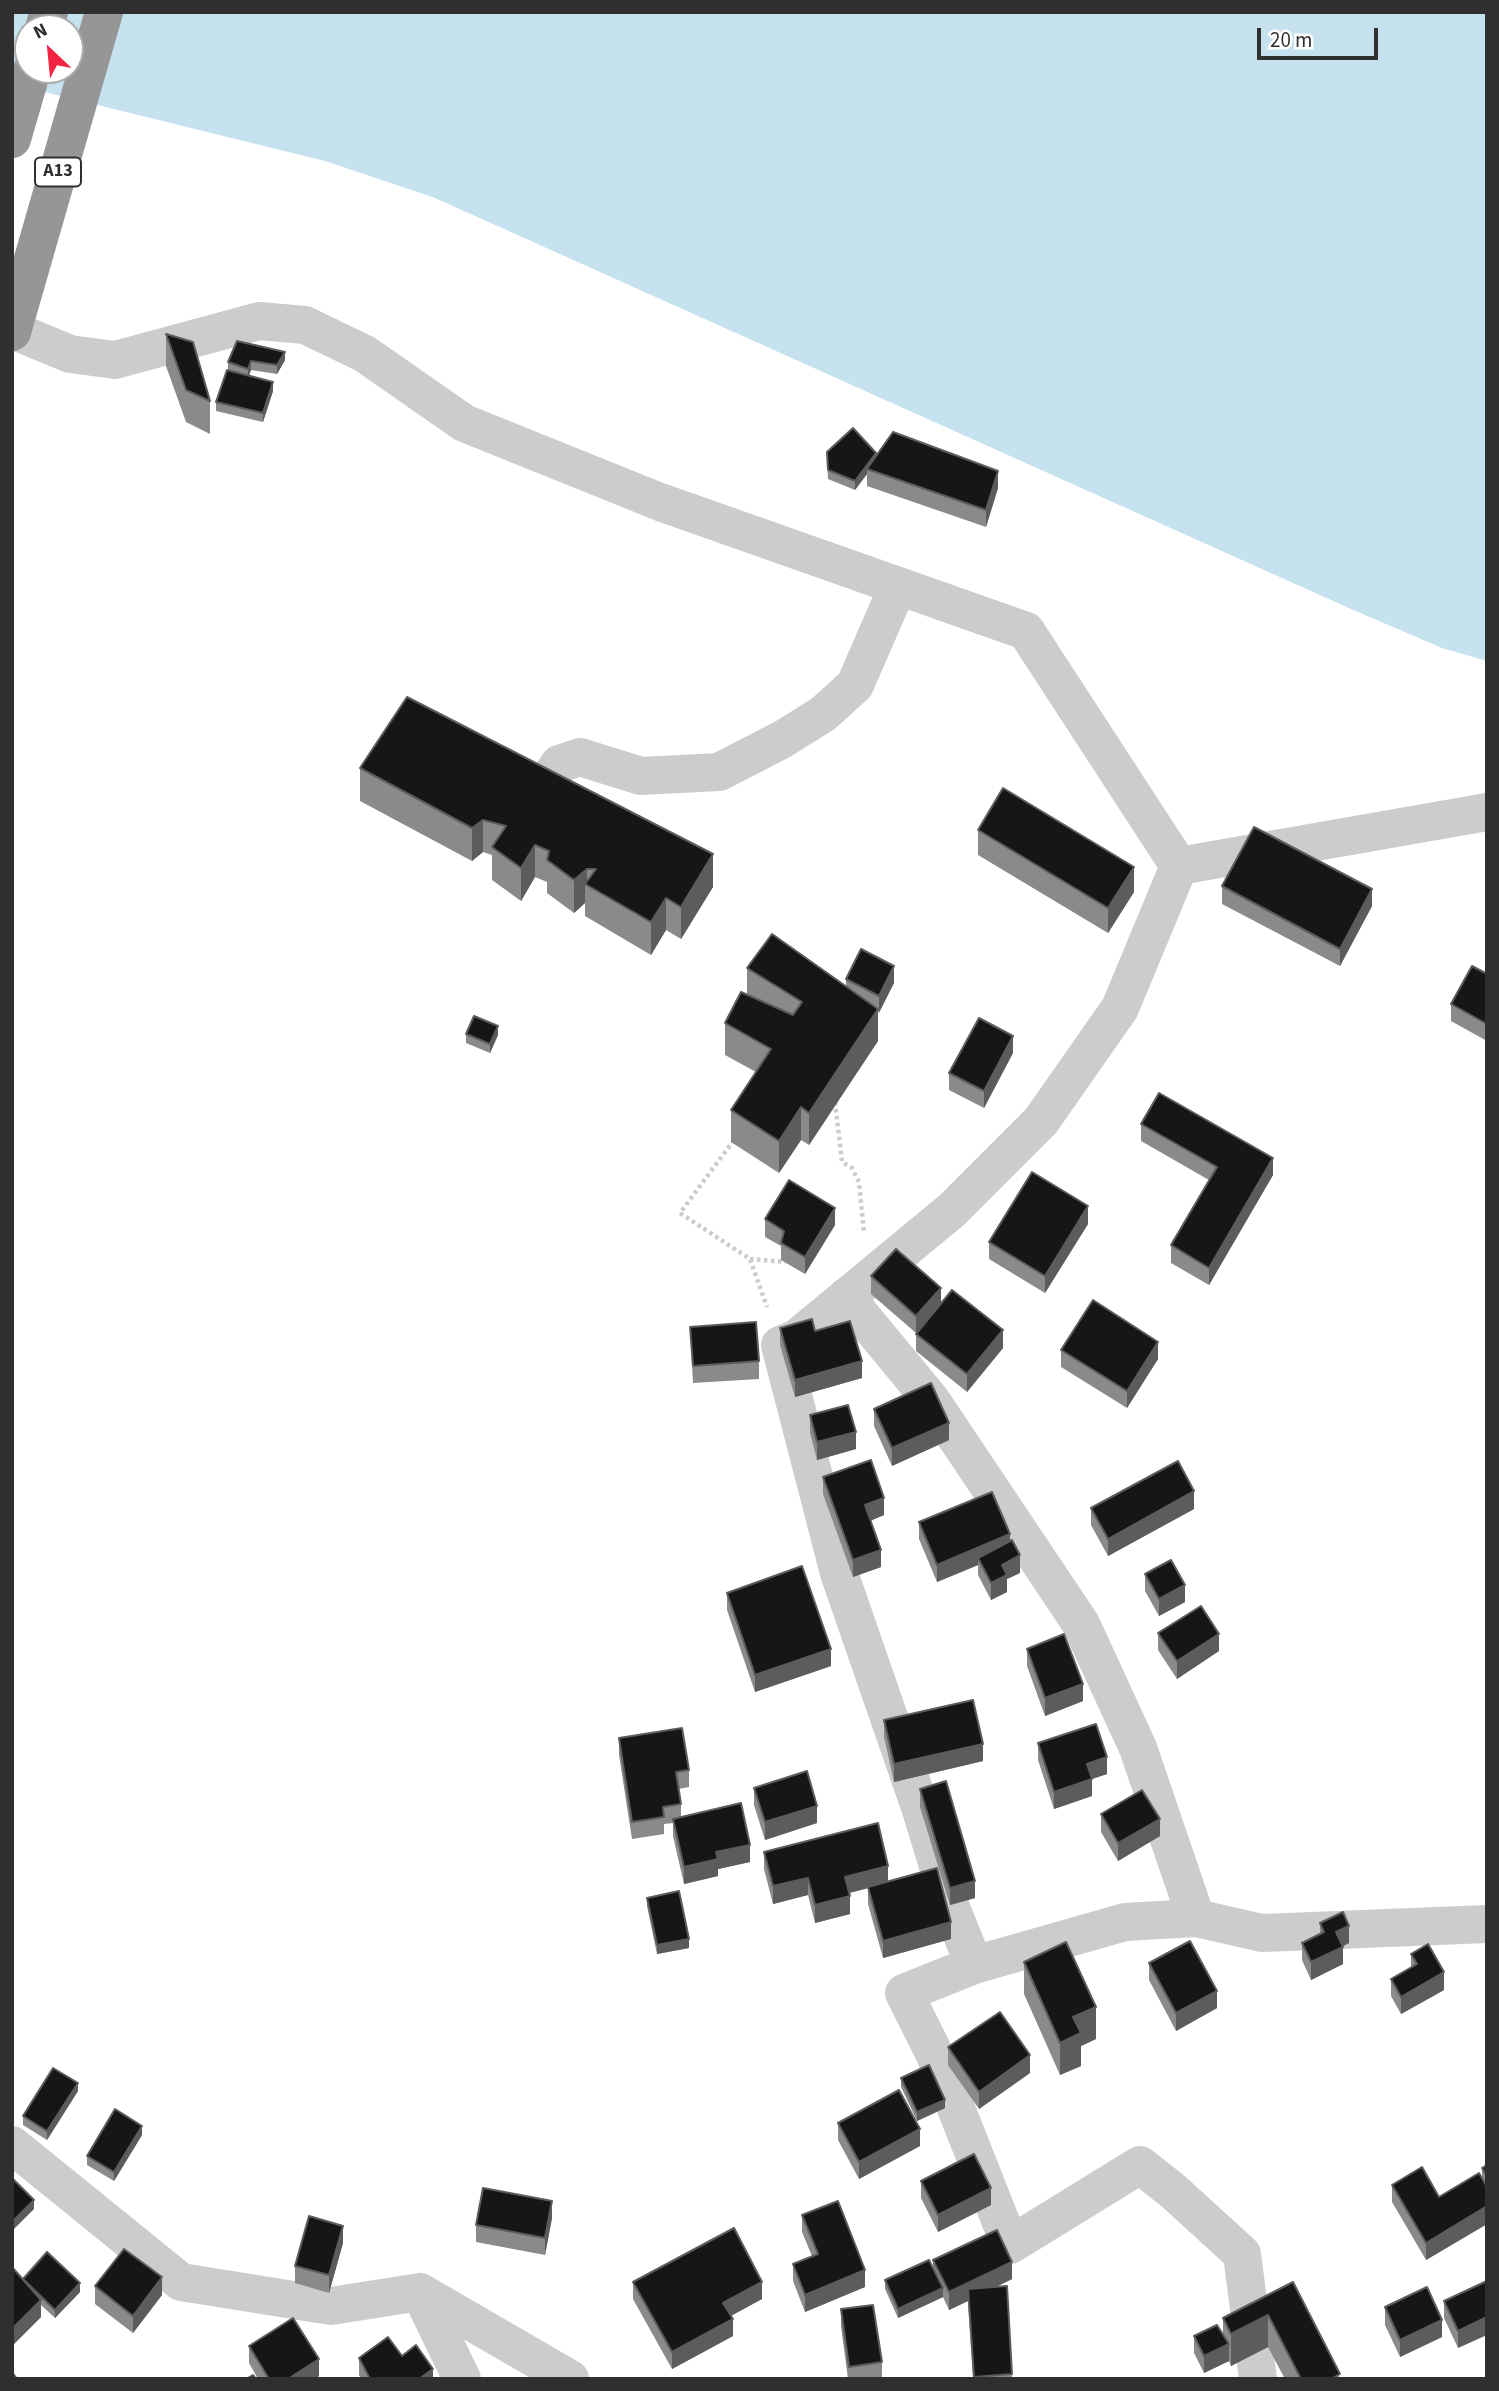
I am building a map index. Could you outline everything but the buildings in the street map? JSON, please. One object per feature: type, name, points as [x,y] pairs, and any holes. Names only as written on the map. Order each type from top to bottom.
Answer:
[{"type":"highway","name":"A13","points":[[12,331],[104,12]]},
{"type":"highway","points":[[12,139],[28,84]]},
{"type":"street","points":[[12,331],[70,354],[115,360],[259,321],[305,326],[365,354],[464,423],[660,502],[1026,631],[1180,866]]},
{"type":"street","points":[[545,785],[559,764],[580,757],[641,776],[719,772],[783,739],[823,713],[855,685],[898,586]]},
{"type":"street","points":[[1180,866],[1487,812]]},
{"type":"street","points":[[974,1965],[950,1905],[920,1807],[839,1573],[780,1345],[797,1338],[952,1210],[1041,1121],[1120,1008],[1180,866]]},
{"type":"street","points":[[846,1297],[931,1400],[1081,1624],[1138,1748],[1196,1918]]},
{"type":"street","points":[[1258,2379],[1242,2254],[1173,2190],[1140,2165],[1010,2245],[935,2055],[904,1993],[974,1965],[1125,1922],[1196,1918],[1262,1933],[1487,1924]]},
{"type":"street","points":[[12,2145],[181,2282],[331,2306],[420,2292],[570,2379]]},
{"type":"street","points":[[420,2292],[462,2379]]},
{"type":"path","points":[[834,1096],[842,1162],[852,1168],[859,1182],[864,1241]]},
{"type":"path","points":[[738,1137],[680,1213],[750,1259],[781,1260],[792,1264]]},
{"type":"path","points":[[750,1259],[780,1345]]},
{"type":"water","points":[[12,12],[1487,12],[1487,661],[1442,648],[1351,609],[435,198],[325,161],[12,84]]}]
